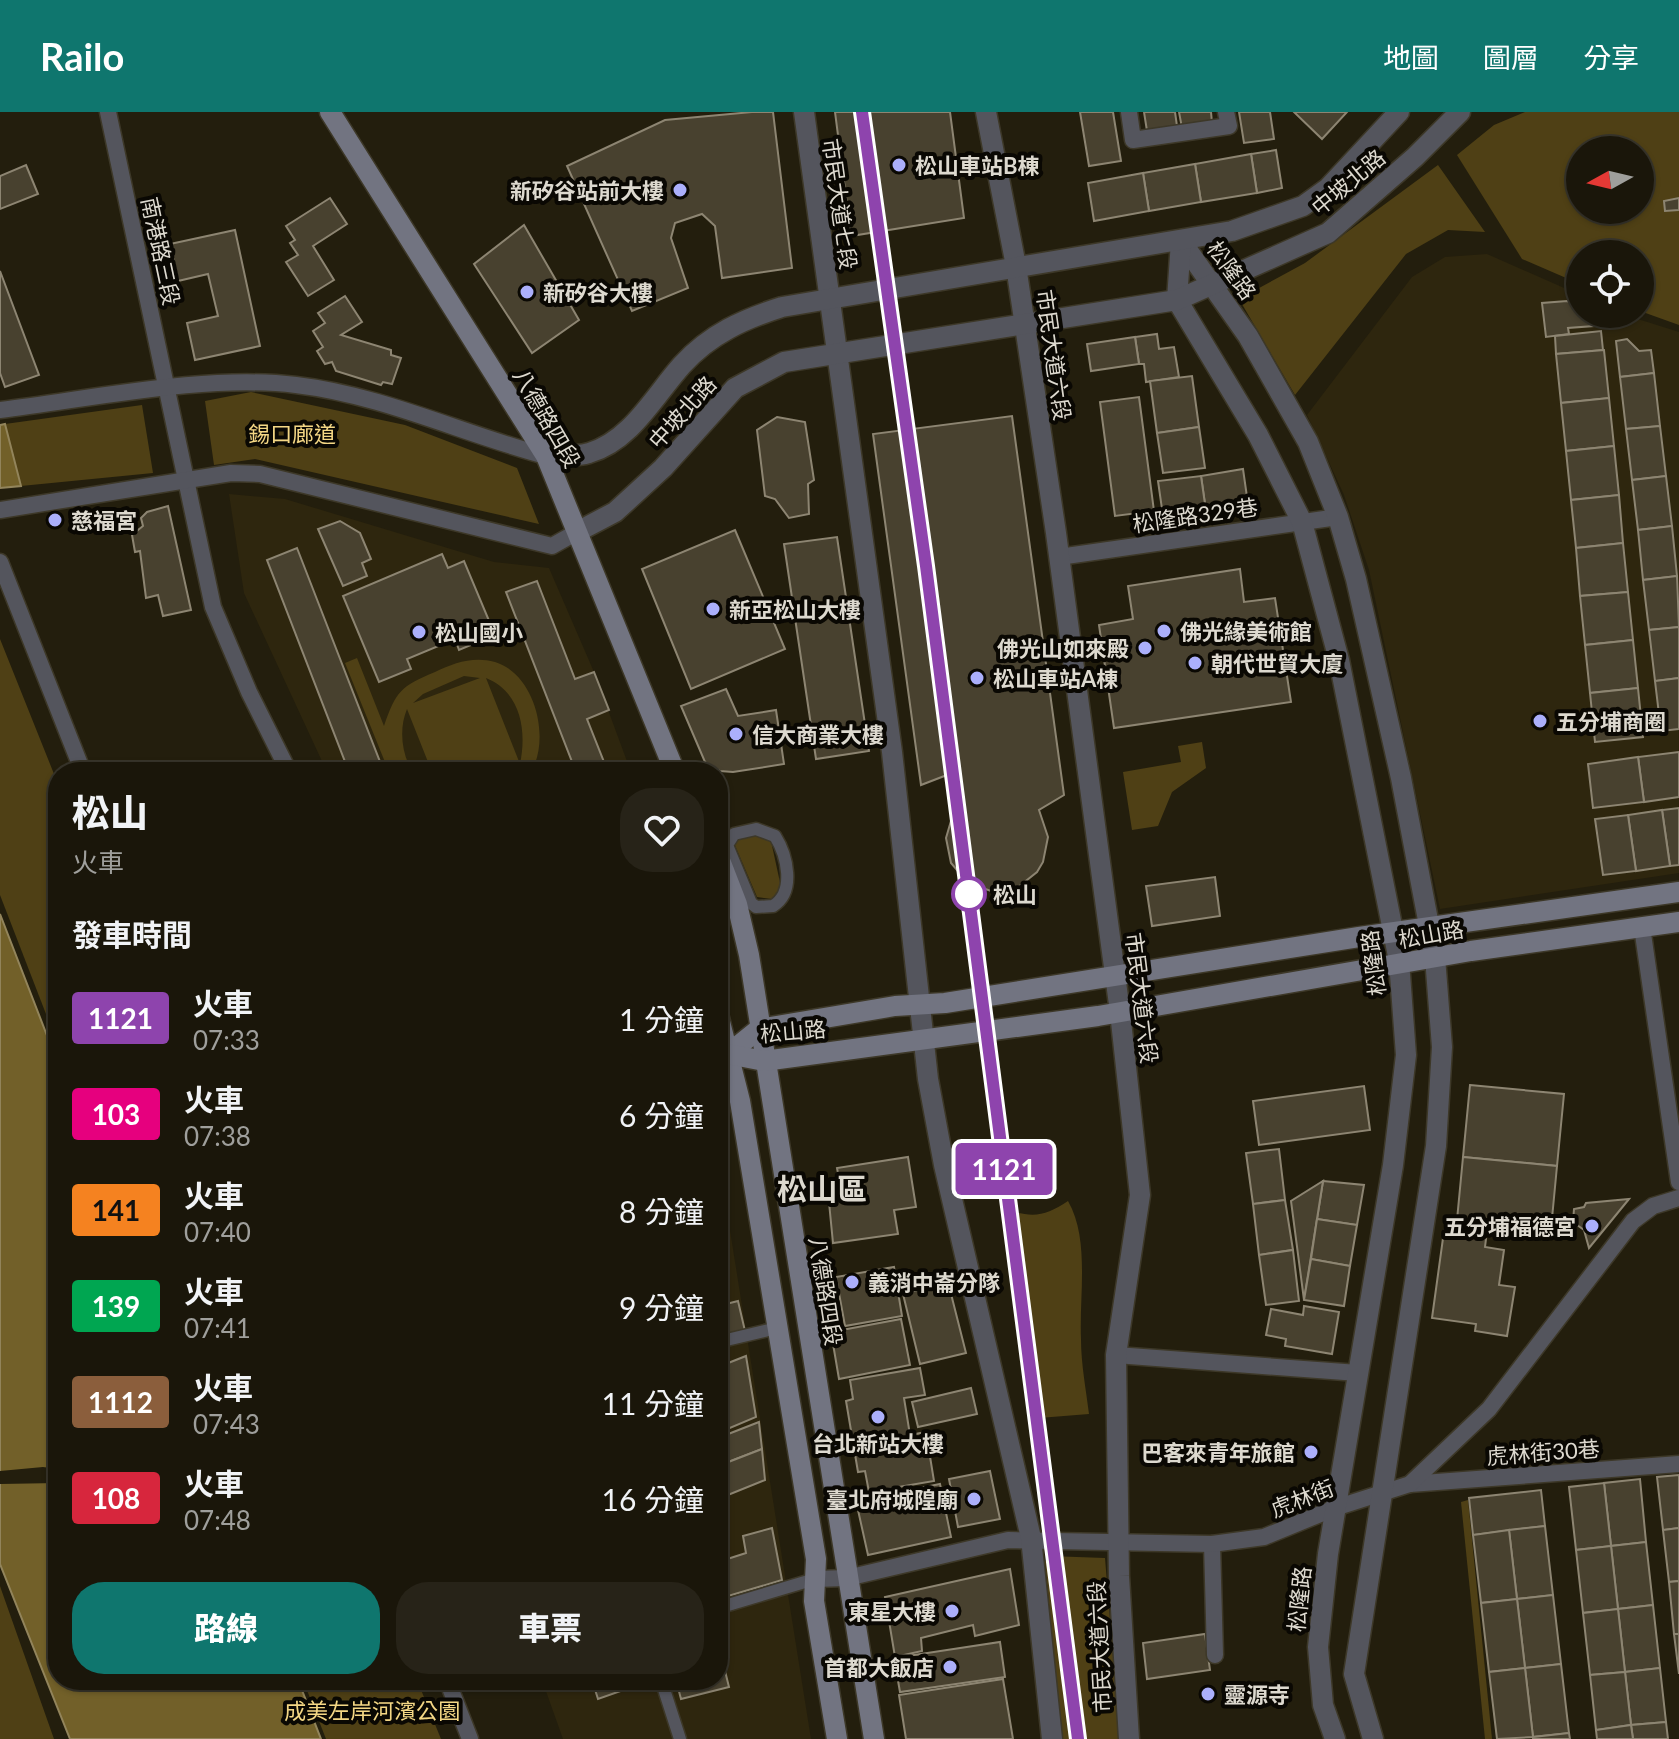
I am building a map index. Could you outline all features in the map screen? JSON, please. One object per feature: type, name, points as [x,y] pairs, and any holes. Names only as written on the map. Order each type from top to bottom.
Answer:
[{"type":"main road","name":"八德路四段","points":[[330,112],[546,456],[671,762]]},
{"type":"main road","name":"八德路四段","points":[[728,881],[737,904],[759,1029],[874,1739]]},
{"type":"main road","name":"松山路","points":[[728,1052],[759,1029],[1679,892]]},
{"type":"main road","name":"松山路","points":[[728,1057],[764,1061],[1120,1012],[1435,957],[1679,922]]},
{"type":"main road","points":[[728,1069],[740,1101],[816,1559],[814,1601],[837,1739]]},
{"type":"street","name":"南港路三段","points":[[108,112],[187,474]]},
{"type":"street","name":"市民大道七段","points":[[804,112],[829,302]]},
{"type":"street","points":[[986,112],[1016,266]]},
{"type":"street","points":[[1129,112],[1133,140],[1228,119]]},
{"type":"street","name":"中坡北路","points":[[0,410],[171,394],[193,385],[263,384],[317,388],[354,395],[473,436],[546,456],[590,453],[615,438],[645,412],[683,365],[709,341],[742,320],[782,307],[829,302],[1016,266],[1232,231],[1303,206],[1328,188],[1399,112]]},
{"type":"street","name":"中坡北路","points":[[0,510],[187,474],[260,474],[552,546],[615,512],[663,468],[735,388],[784,362],[1177,300],[1328,233],[1460,112]]},
{"type":"street","name":"松隆路","points":[[1181,241],[1214,284],[1308,442],[1338,517],[1374,655],[1435,957],[1442,1047],[1436,1146],[1354,1674],[1373,1739]]},
{"type":"street","name":"松隆路","points":[[1181,241],[1177,300],[1258,435],[1302,522],[1339,660],[1399,964],[1406,1055],[1393,1165],[1335,1508],[1318,1647],[1323,1705],[1335,1739]]},
{"type":"street","name":"市民大道六段","points":[[1016,266],[1059,557],[1120,1012],[1140,1195],[1116,1355],[1129,1739]]},
{"type":"street","points":[[829,302],[892,752],[923,1038],[944,1165],[1031,1538],[1052,1739]]},
{"type":"street","points":[[187,474],[201,558],[221,631],[284,762]]},
{"type":"street","name":"松隆路329巷","points":[[1059,557],[1338,517]]},
{"type":"street","points":[[0,562],[79,762]]},
{"type":"street","points":[[728,839],[734,834],[756,829],[775,836],[781,846],[787,885],[785,895],[773,906],[756,907],[751,903],[728,846]]},
{"type":"street","points":[[1642,927],[1657,1052],[1679,1182]]},
{"type":"street","name":"虎林街","points":[[815,1579],[847,1578],[1008,1540],[1031,1538],[1212,1544],[1264,1537],[1335,1508],[1410,1484],[1489,1409],[1633,1221],[1653,1206],[1679,1198]]},
{"type":"street","points":[[728,1340],[777,1328]]},
{"type":"street","points":[[1116,1355],[1358,1373]]},
{"type":"street","name":"虎林街30巷","points":[[1410,1484],[1679,1464]]},
{"type":"street","points":[[1212,1544],[1215,1655]]},
{"type":"street","points":[[728,1605],[815,1579]]},
{"type":"street","points":[[451,1690],[470,1739]]},
{"type":"street","points":[[664,1690],[680,1739]]},
{"type":"shaded area","name":"五分埔商圈","points":[[1487,254],[1566,289],[1566,328],[1654,328],[1654,324],[1679,332],[1679,873],[1440,909],[1369,570],[1344,495],[1307,415],[1412,277],[1445,257]]},
{"type":"shaded area","points":[[5,424],[21,486],[0,488],[0,425]]},
{"type":"shaded area","name":"松山國小","points":[[229,494],[285,499],[494,562],[549,568],[594,672],[627,762],[322,762],[244,593]]},
{"type":"shaded area","points":[[0,914],[48,1038],[48,1684],[0,1564]]},
{"type":"shaded area","points":[[728,1218],[811,1739],[563,1739],[546,1690],[728,1690]]},
{"type":"shaded area","points":[[50,1690],[302,1690],[321,1739],[70,1739]]},
{"type":"green space","points":[[1525,112],[1679,112],[1679,325],[1654,316],[1654,240],[1566,240],[1566,278],[1522,259],[1457,155],[1494,125]]},
{"type":"green space","points":[[1438,165],[1485,232],[1448,230],[1406,254],[1295,395],[1239,299],[1305,263]]},
{"type":"green space","name":"錫口廊道","points":[[251,392],[405,425],[517,468],[539,524],[255,459],[214,465],[205,401]]},
{"type":"green space","points":[[142,405],[153,473],[21,486],[5,424]]},
{"type":"green space","points":[[0,639],[49,762],[48,1019],[0,895]]},
{"type":"green space","points":[[357,658],[384,726],[396,697],[407,686],[449,666],[471,660],[487,660],[509,669],[520,679],[536,709],[539,742],[535,762],[520,762],[523,739],[519,714],[507,693],[486,678],[519,762],[428,762],[407,709],[402,741],[408,762],[385,762],[345,663]],"holes":[[[464,676],[480,678],[413,703],[423,694]]]},
{"type":"green space","points":[[1202,742],[1206,768],[1172,792],[1158,826],[1132,830],[1123,772],[1181,762],[1178,746]]},
{"type":"green space","points":[[756,836],[771,841],[781,887],[772,899],[757,897],[733,841]]},
{"type":"green space","points":[[1068,1201],[1075,1216],[1081,1250],[1081,1348],[1089,1414],[1039,1418],[1030,1342],[1003,1226],[1011,1211],[1041,1214]]},
{"type":"green space","points":[[1468,1500],[1492,1739],[1485,1739],[1461,1502]]},
{"type":"green space","points":[[1049,1556],[1105,1558],[1115,1681],[1124,1739],[1062,1739],[1045,1562]]},
{"type":"green space","points":[[0,1586],[1,1589],[54,1739],[0,1739]]},
{"type":"green space","name":"成美左岸河濱公園","points":[[307,1690],[421,1690],[441,1739],[326,1739]]},
{"type":"pier","points":[[48,1468],[48,1483],[0,1484],[0,1471]]},
{"type":"building","name":"新矽谷站前大樓","points":[[773,112],[792,268],[722,278],[715,226],[702,214],[675,223],[671,238],[688,288],[632,311],[567,166],[665,120]]},
{"type":"building","name":"松山車站B棟","points":[[835,112],[950,112],[964,218],[851,236]]},
{"type":"building","points":[[1080,112],[1113,112],[1121,161],[1089,166]]},
{"type":"building","points":[[1144,112],[1175,112],[1177,126],[1147,131]]},
{"type":"building","points":[[1179,112],[1211,112],[1212,123],[1182,128]]},
{"type":"building","points":[[1239,112],[1270,112],[1274,139],[1244,143]]},
{"type":"building","points":[[1294,112],[1347,112],[1322,139]]},
{"type":"building","points":[[1276,150],[1282,188],[1257,193],[1251,154]]},
{"type":"building","points":[[1251,154],[1257,193],[1201,202],[1195,164]]},
{"type":"building","points":[[1195,164],[1201,202],[1149,211],[1143,173]]},
{"type":"building","points":[[26,165],[38,194],[0,209],[0,176]]},
{"type":"building","points":[[1143,173],[1149,211],[1094,221],[1088,183]]},
{"type":"building","points":[[330,198],[347,224],[313,246],[334,280],[308,296],[286,262],[298,255],[290,243],[295,240],[286,226]]},
{"type":"building","points":[[1679,198],[1679,210],[1665,211],[1664,201]]},
{"type":"building","name":"新矽谷大樓","points":[[524,225],[579,320],[532,353],[474,264]]},
{"type":"building","points":[[235,230],[260,346],[195,360],[187,323],[218,316],[208,274],[178,281],[170,244]]},
{"type":"building","points":[[0,271],[39,375],[5,387],[0,373]]},
{"type":"building","points":[[345,296],[362,322],[341,335],[391,350],[391,355],[401,358],[392,384],[383,382],[381,385],[336,371],[332,362],[325,364],[317,351],[323,347],[313,331],[325,323],[318,313]]},
{"type":"building","points":[[1566,301],[1566,328],[1569,334],[1546,337],[1542,303]]},
{"type":"building","points":[[1601,331],[1603,350],[1556,354],[1555,336]]},
{"type":"building","points":[[1157,334],[1159,349],[1174,347],[1179,377],[1146,382],[1144,364],[1139,364],[1135,337]]},
{"type":"building","points":[[1135,337],[1139,364],[1091,371],[1087,344]]},
{"type":"building","points":[[1627,339],[1639,351],[1651,350],[1654,373],[1620,377],[1616,341]]},
{"type":"building","points":[[1604,350],[1609,398],[1561,403],[1556,354]]},
{"type":"building","points":[[1654,373],[1660,426],[1626,429],[1620,377]]},
{"type":"building","points":[[1192,376],[1199,427],[1157,433],[1150,381]]},
{"type":"building","points":[[1139,397],[1154,511],[1115,516],[1100,402]]},
{"type":"building","points":[[1609,398],[1614,446],[1566,451],[1561,403]]},
{"type":"building","name":"松山車站A棟","points":[[1012,416],[1064,795],[1039,810],[1048,837],[1043,862],[1037,872],[1017,888],[991,891],[968,883],[951,863],[946,838],[953,814],[947,775],[921,785],[873,434]]},
{"type":"building","points":[[777,417],[805,422],[814,480],[808,484],[809,514],[789,518],[775,499],[765,496],[757,430]]},
{"type":"building","points":[[1660,426],[1666,476],[1632,480],[1626,429]]},
{"type":"building","points":[[1199,427],[1205,468],[1163,473],[1157,433]]},
{"type":"building","points":[[1614,446],[1619,495],[1571,500],[1566,451]]},
{"type":"building","points":[[1243,469],[1249,511],[1207,518],[1201,476]]},
{"type":"building","points":[[1201,476],[1207,518],[1164,523],[1158,481]]},
{"type":"building","points":[[1666,476],[1672,526],[1638,530],[1632,480]]},
{"type":"building","points":[[1619,495],[1623,543],[1576,548],[1571,500]]},
{"type":"building","points":[[168,506],[191,610],[163,616],[158,595],[146,598],[140,551],[135,552],[132,535],[143,526],[141,518],[147,512]]},
{"type":"building","points":[[340,521],[360,533],[371,559],[362,563],[367,576],[343,586],[318,529]]},
{"type":"building","points":[[1672,526],[1677,576],[1643,580],[1638,530]]},
{"type":"building","name":"新亞松山大樓","points":[[735,530],[785,649],[691,689],[642,569]]},
{"type":"building","points":[[837,537],[869,751],[816,759],[784,544]]},
{"type":"building","points":[[1623,543],[1628,592],[1580,596],[1576,548]]},
{"type":"building","points":[[297,548],[380,762],[345,762],[267,560]]},
{"type":"building","points":[[442,554],[448,568],[464,561],[495,635],[459,650],[455,639],[407,659],[411,669],[379,682],[343,596]]},
{"type":"building","name":"朝代世貿大廈","points":[[1240,569],[1244,602],[1275,598],[1291,702],[1114,728],[1099,625],[1133,619],[1128,586]]},
{"type":"building","points":[[1677,576],[1679,627],[1649,630],[1643,580]]},
{"type":"building","points":[[537,581],[575,679],[594,672],[609,710],[587,719],[604,762],[572,762],[506,592]]},
{"type":"building","points":[[1628,592],[1633,640],[1585,645],[1580,596]]},
{"type":"building","points":[[1679,627],[1679,678],[1655,681],[1649,630]]},
{"type":"building","points":[[1633,640],[1638,688],[1590,693],[1585,645]]},
{"type":"building","points":[[1679,678],[1679,729],[1661,731],[1655,681]]},
{"type":"building","points":[[1638,688],[1643,737],[1595,742],[1590,693]]},
{"type":"building","name":"信大商業大樓","points":[[726,689],[738,716],[776,710],[784,764],[733,772],[728,772],[728,762],[705,762],[681,706]]},
{"type":"building","points":[[1679,752],[1679,797],[1644,802],[1638,757]]},
{"type":"building","points":[[1638,757],[1644,802],[1593,808],[1588,764]]},
{"type":"building","points":[[1679,808],[1679,865],[1670,866],[1662,810]]},
{"type":"building","points":[[1662,810],[1670,866],[1636,871],[1628,815]]},
{"type":"building","points":[[1628,815],[1636,871],[1603,875],[1595,819]]},
{"type":"building","points":[[1215,877],[1220,916],[1152,926],[1146,886]]},
{"type":"building","points":[[1470,1085],[1564,1094],[1557,1166],[1463,1157]]},
{"type":"building","points":[[1364,1086],[1370,1130],[1259,1145],[1253,1101]]},
{"type":"building","points":[[1279,1149],[1285,1200],[1253,1204],[1246,1153]]},
{"type":"building","points":[[908,1157],[916,1207],[894,1210],[898,1234],[833,1243],[828,1192],[841,1189],[837,1168]]},
{"type":"building","points":[[1463,1157],[1557,1166],[1551,1229],[1457,1220]]},
{"type":"building","points":[[1323,1181],[1364,1185],[1357,1225],[1317,1219]]},
{"type":"building","points":[[1323,1181],[1317,1219],[1304,1300],[1291,1201]]},
{"type":"building","name":"五分埔福德宮","points":[[1629,1199],[1589,1248],[1584,1230],[1573,1222],[1574,1209],[1584,1207],[1586,1203]]},
{"type":"building","points":[[1285,1200],[1293,1250],[1259,1255],[1253,1204]]},
{"type":"building","points":[[1317,1219],[1357,1225],[1350,1266],[1311,1259]]},
{"type":"building","points":[[1444,1231],[1486,1239],[1485,1247],[1504,1250],[1499,1285],[1515,1287],[1507,1336],[1475,1331],[1476,1324],[1432,1318]]},
{"type":"building","points":[[1293,1250],[1299,1301],[1266,1305],[1259,1255]]},
{"type":"building","points":[[1311,1259],[1350,1266],[1344,1306],[1304,1300]]},
{"type":"building","points":[[894,1267],[902,1316],[845,1326],[836,1277]]},
{"type":"building","points":[[948,1282],[966,1353],[920,1364],[903,1294]]},
{"type":"building","points":[[738,1301],[745,1331],[728,1335],[728,1304]]},
{"type":"building","points":[[1304,1306],[1339,1312],[1332,1354],[1285,1346],[1286,1339],[1266,1335],[1271,1309],[1303,1315]]},
{"type":"building","points":[[901,1319],[910,1365],[839,1379],[831,1332]]},
{"type":"building","points":[[746,1356],[756,1417],[728,1429],[728,1363]]},
{"type":"building","name":"台北新站大樓","points":[[920,1368],[925,1395],[904,1398],[910,1435],[926,1432],[934,1481],[869,1492],[865,1471],[858,1472],[846,1401],[853,1399],[850,1380]]},
{"type":"building","points":[[971,1388],[977,1414],[918,1427],[912,1402]]},
{"type":"building","points":[[759,1422],[762,1449],[728,1462],[728,1434]]},
{"type":"building","points":[[762,1449],[765,1480],[728,1495],[728,1462]]},
{"type":"building","name":"臺北府城隍廟","points":[[990,1471],[1000,1519],[958,1527],[949,1479]]},
{"type":"building","points":[[1679,1475],[1679,1528],[1663,1530],[1657,1477]]},
{"type":"building","points":[[1640,1479],[1646,1542],[1611,1546],[1604,1483]]},
{"type":"building","points":[[1604,1483],[1611,1546],[1576,1550],[1569,1487]]},
{"type":"building","points":[[940,1484],[951,1537],[868,1555],[856,1501]]},
{"type":"building","points":[[1541,1490],[1545,1526],[1473,1535],[1469,1498]]},
{"type":"building","points":[[1545,1526],[1553,1595],[1517,1599],[1509,1530]]},
{"type":"building","points":[[772,1528],[782,1580],[728,1596],[728,1559],[746,1553],[743,1536]]},
{"type":"building","points":[[1679,1528],[1679,1581],[1669,1582],[1663,1530]]},
{"type":"building","points":[[1509,1530],[1517,1599],[1481,1603],[1473,1535]]},
{"type":"building","points":[[1646,1542],[1653,1605],[1618,1609],[1611,1546]]},
{"type":"building","points":[[1611,1546],[1618,1609],[1583,1613],[1576,1550]]},
{"type":"building","name":"東星大樓","points":[[1010,1569],[1019,1625],[975,1636],[973,1625],[921,1638],[922,1651],[895,1657],[885,1597]]},
{"type":"building","points":[[1679,1581],[1679,1634],[1674,1634],[1669,1582]]},
{"type":"building","points":[[1553,1595],[1561,1664],[1525,1668],[1517,1599]]},
{"type":"building","points":[[1517,1599],[1525,1668],[1489,1672],[1481,1603]]},
{"type":"building","points":[[1653,1605],[1660,1668],[1625,1672],[1618,1609]]},
{"type":"building","points":[[1618,1609],[1625,1672],[1590,1675],[1583,1613]]},
{"type":"building","points":[[1205,1634],[1210,1670],[1147,1679],[1143,1643]]},
{"type":"building","points":[[1674,1634],[1679,1634],[1679,1674]]},
{"type":"building","name":"首都大飯店","points":[[1000,1642],[1005,1677],[900,1692],[894,1658]]},
{"type":"building","points":[[1561,1664],[1569,1733],[1533,1737],[1525,1668]]},
{"type":"building","points":[[1525,1668],[1533,1737],[1497,1739],[1489,1672]]},
{"type":"building","points":[[1660,1668],[1666,1722],[1631,1725],[1625,1672]]},
{"type":"building","points":[[1625,1672],[1631,1725],[1596,1730],[1590,1675]]},
{"type":"building","points":[[1003,1679],[1013,1739],[906,1739],[899,1695]]},
{"type":"building","points":[[595,1690],[624,1690],[598,1699]]},
{"type":"building","points":[[679,1690],[717,1690],[681,1699]]},
{"type":"building","points":[[1666,1722],[1668,1739],[1633,1739],[1631,1725]]},
{"type":"building","points":[[1631,1725],[1633,1739],[1597,1739],[1596,1730]]},
{"type":"building","points":[[1569,1733],[1570,1739],[1533,1739],[1533,1737]]},
{"type":"train","name":"1121","points":[[862,112],[926,566],[1078,1739]]},
{"type":"place","name":"松山車站B棟","points":[[899,165]]},
{"type":"place","name":"新矽谷站前大樓","points":[[680,190]]},
{"type":"place","name":"新矽谷大樓","points":[[527,292]]},
{"type":"place","name":"慈福宮","points":[[55,520]]},
{"type":"place","name":"新亞松山大樓","points":[[713,609]]},
{"type":"place","name":"佛光緣美術館","points":[[1164,631]]},
{"type":"place","name":"松山國小","points":[[419,632]]},
{"type":"place","name":"佛光山如來殿","points":[[1145,648]]},
{"type":"place","name":"朝代世貿大廈","points":[[1195,663]]},
{"type":"place","name":"松山車站A棟","points":[[977,678]]},
{"type":"place","name":"五分埔商圈","points":[[1540,721]]},
{"type":"place","name":"信大商業大樓","points":[[736,734]]},
{"type":"place","name":"松山","points":[[969,894]]},
{"type":"place","name":"五分埔福德宮","points":[[1592,1226]]},
{"type":"place","name":"義消中崙分隊","points":[[852,1282]]},
{"type":"place","name":"台北新站大樓","points":[[878,1417]]},
{"type":"place","name":"巴客來青年旅館","points":[[1311,1452]]},
{"type":"place","name":"臺北府城隍廟","points":[[974,1499]]},
{"type":"place","name":"東星大樓","points":[[952,1611]]},
{"type":"place","name":"首都大飯店","points":[[950,1667]]},
{"type":"place","name":"靈源寺","points":[[1208,1694]]},
{"type":"district","name":"松山區","points":[[822,1188]]}]
